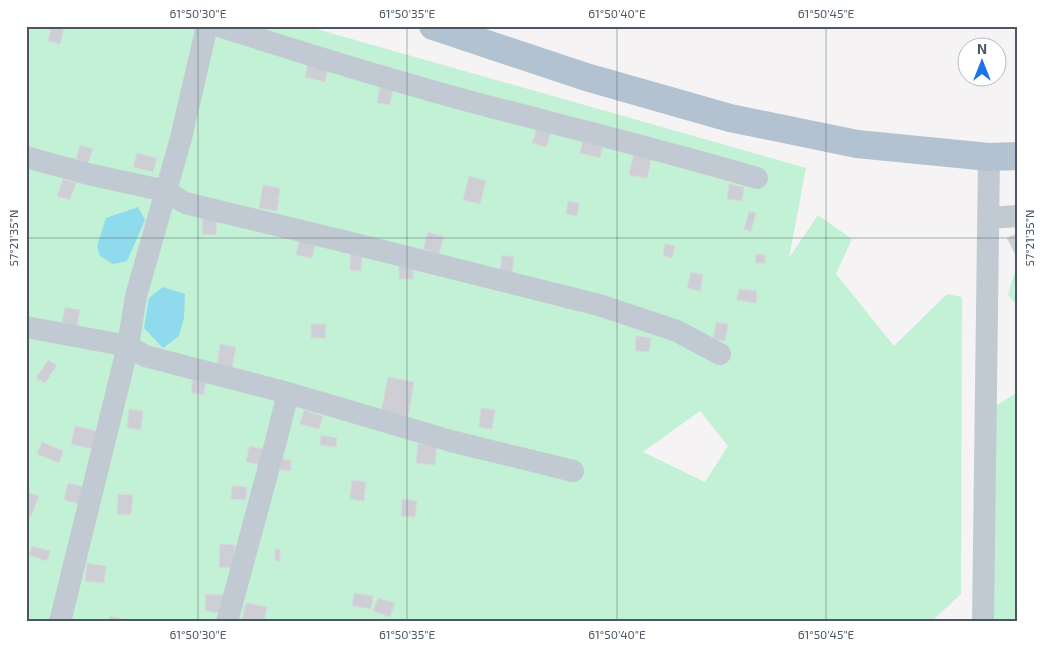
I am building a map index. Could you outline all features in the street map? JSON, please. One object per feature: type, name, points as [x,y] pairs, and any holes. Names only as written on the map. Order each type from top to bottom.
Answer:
[{"type":"main road","points":[[433,26],[586,77],[730,118],[857,144],[989,156],[1018,156]]},
{"type":"lane","points":[[60,622],[128,346],[136,296],[181,138],[207,26]]},
{"type":"lane","points":[[219,26],[482,105],[679,155],[757,178]]},
{"type":"lane","points":[[983,622],[989,156]]},
{"type":"lane","points":[[26,157],[88,174],[166,191],[185,204],[343,241],[599,305],[677,331],[720,354]]},
{"type":"lane","points":[[989,218],[1018,216]]},
{"type":"lane","points":[[26,327],[128,346],[145,356],[288,392],[451,441],[573,471]]},
{"type":"lane","points":[[227,622],[288,392]]},
{"type":"green space","points":[[26,26],[306,26],[806,168],[789,258],[818,215],[852,239],[836,274],[894,346],[947,294],[962,297],[961,594],[931,622],[26,622]],"holes":[[[700,411],[728,446],[705,482],[643,452]]]},
{"type":"green space","points":[[1014,274],[1018,274],[1018,306],[1008,295]]},
{"type":"green space","points":[[1018,392],[1018,622],[989,622],[994,407]]},
{"type":"water","points":[[138,207],[145,220],[127,261],[113,264],[100,256],[97,246],[106,218]]},
{"type":"water","points":[[163,287],[185,294],[184,318],[179,336],[163,348],[144,328],[149,298]]},
{"type":"building","points":[[52,26],[64,27],[60,44],[48,41]]},
{"type":"building","points":[[308,62],[329,66],[325,82],[305,77]]},
{"type":"building","points":[[380,86],[393,88],[390,105],[377,103]]},
{"type":"building","points":[[538,125],[552,129],[546,147],[532,143]]},
{"type":"building","points":[[584,136],[604,141],[600,158],[580,153]]},
{"type":"building","points":[[80,145],[93,149],[88,164],[76,159]]},
{"type":"building","points":[[137,153],[157,158],[153,172],[133,167]]},
{"type":"building","points":[[634,153],[652,156],[647,178],[629,175]]},
{"type":"building","points":[[469,176],[486,181],[480,204],[463,200]]},
{"type":"building","points":[[63,179],[76,183],[70,200],[57,196]]},
{"type":"building","points":[[729,184],[744,187],[742,201],[727,199]]},
{"type":"building","points":[[263,185],[280,188],[277,211],[259,208]]},
{"type":"building","points":[[568,201],[579,203],[577,216],[566,214]]},
{"type":"building","points":[[749,212],[756,213],[751,231],[744,229]]},
{"type":"building","points":[[203,214],[217,215],[216,235],[202,234]]},
{"type":"building","points":[[428,232],[444,237],[439,254],[423,249]]},
{"type":"building","points":[[1018,233],[1018,259],[1007,238]]},
{"type":"building","points":[[300,237],[316,241],[312,258],[296,255]]},
{"type":"building","points":[[665,244],[675,246],[672,258],[663,256]]},
{"type":"building","points":[[350,251],[362,251],[361,271],[350,270]]},
{"type":"building","points":[[756,254],[765,255],[765,263],[755,263]]},
{"type":"building","points":[[502,255],[514,257],[512,274],[500,273]]},
{"type":"building","points":[[399,264],[413,264],[413,279],[399,279]]},
{"type":"building","points":[[691,272],[703,275],[700,291],[687,288]]},
{"type":"building","points":[[739,289],[757,291],[756,303],[737,300]]},
{"type":"building","points":[[65,307],[80,310],[77,327],[62,324]]},
{"type":"building","points":[[716,322],[728,324],[725,341],[713,339]]},
{"type":"building","points":[[311,324],[326,324],[325,338],[311,338]]},
{"type":"building","points":[[636,336],[651,338],[649,352],[635,351]]},
{"type":"building","points":[[220,344],[236,347],[232,368],[217,366]]},
{"type":"building","points":[[48,360],[57,365],[45,383],[36,378]]},
{"type":"building","points":[[388,377],[414,382],[408,418],[381,413]]},
{"type":"building","points":[[193,378],[206,380],[204,395],[191,393]]},
{"type":"building","points":[[481,408],[495,410],[492,429],[479,427]]},
{"type":"building","points":[[129,409],[143,411],[141,430],[127,428]]},
{"type":"building","points":[[304,410],[323,416],[319,429],[300,424]]},
{"type":"building","points":[[75,426],[97,431],[93,449],[71,444]]},
{"type":"building","points":[[321,435],[337,438],[336,447],[320,445]]},
{"type":"building","points":[[42,442],[63,451],[59,463],[37,454]]},
{"type":"building","points":[[418,444],[437,446],[435,465],[416,463]]},
{"type":"building","points":[[249,446],[264,449],[261,465],[246,462]]},
{"type":"building","points":[[281,459],[291,460],[291,471],[280,470]]},
{"type":"building","points":[[352,480],[366,482],[364,501],[350,499]]},
{"type":"building","points":[[68,483],[85,487],[80,504],[64,500]]},
{"type":"building","points":[[232,486],[247,487],[246,500],[231,499]]},
{"type":"building","points":[[27,492],[39,496],[31,517],[26,515]]},
{"type":"building","points":[[118,494],[133,495],[131,515],[117,514]]},
{"type":"building","points":[[402,499],[417,501],[415,517],[401,516]]},
{"type":"building","points":[[220,544],[235,545],[233,568],[219,567]]},
{"type":"building","points":[[32,546],[50,551],[47,561],[29,555]]},
{"type":"building","points":[[275,549],[280,549],[280,561],[275,561]]},
{"type":"building","points":[[87,563],[106,566],[104,583],[85,581]]},
{"type":"building","points":[[354,593],[373,596],[371,609],[352,606]]},
{"type":"building","points":[[206,594],[223,595],[221,613],[205,611]]},
{"type":"building","points":[[378,598],[395,603],[390,617],[373,611]]},
{"type":"building","points":[[246,603],[267,607],[264,622],[242,620]]},
{"type":"building","points":[[110,616],[128,621],[128,622],[109,622]]}]
